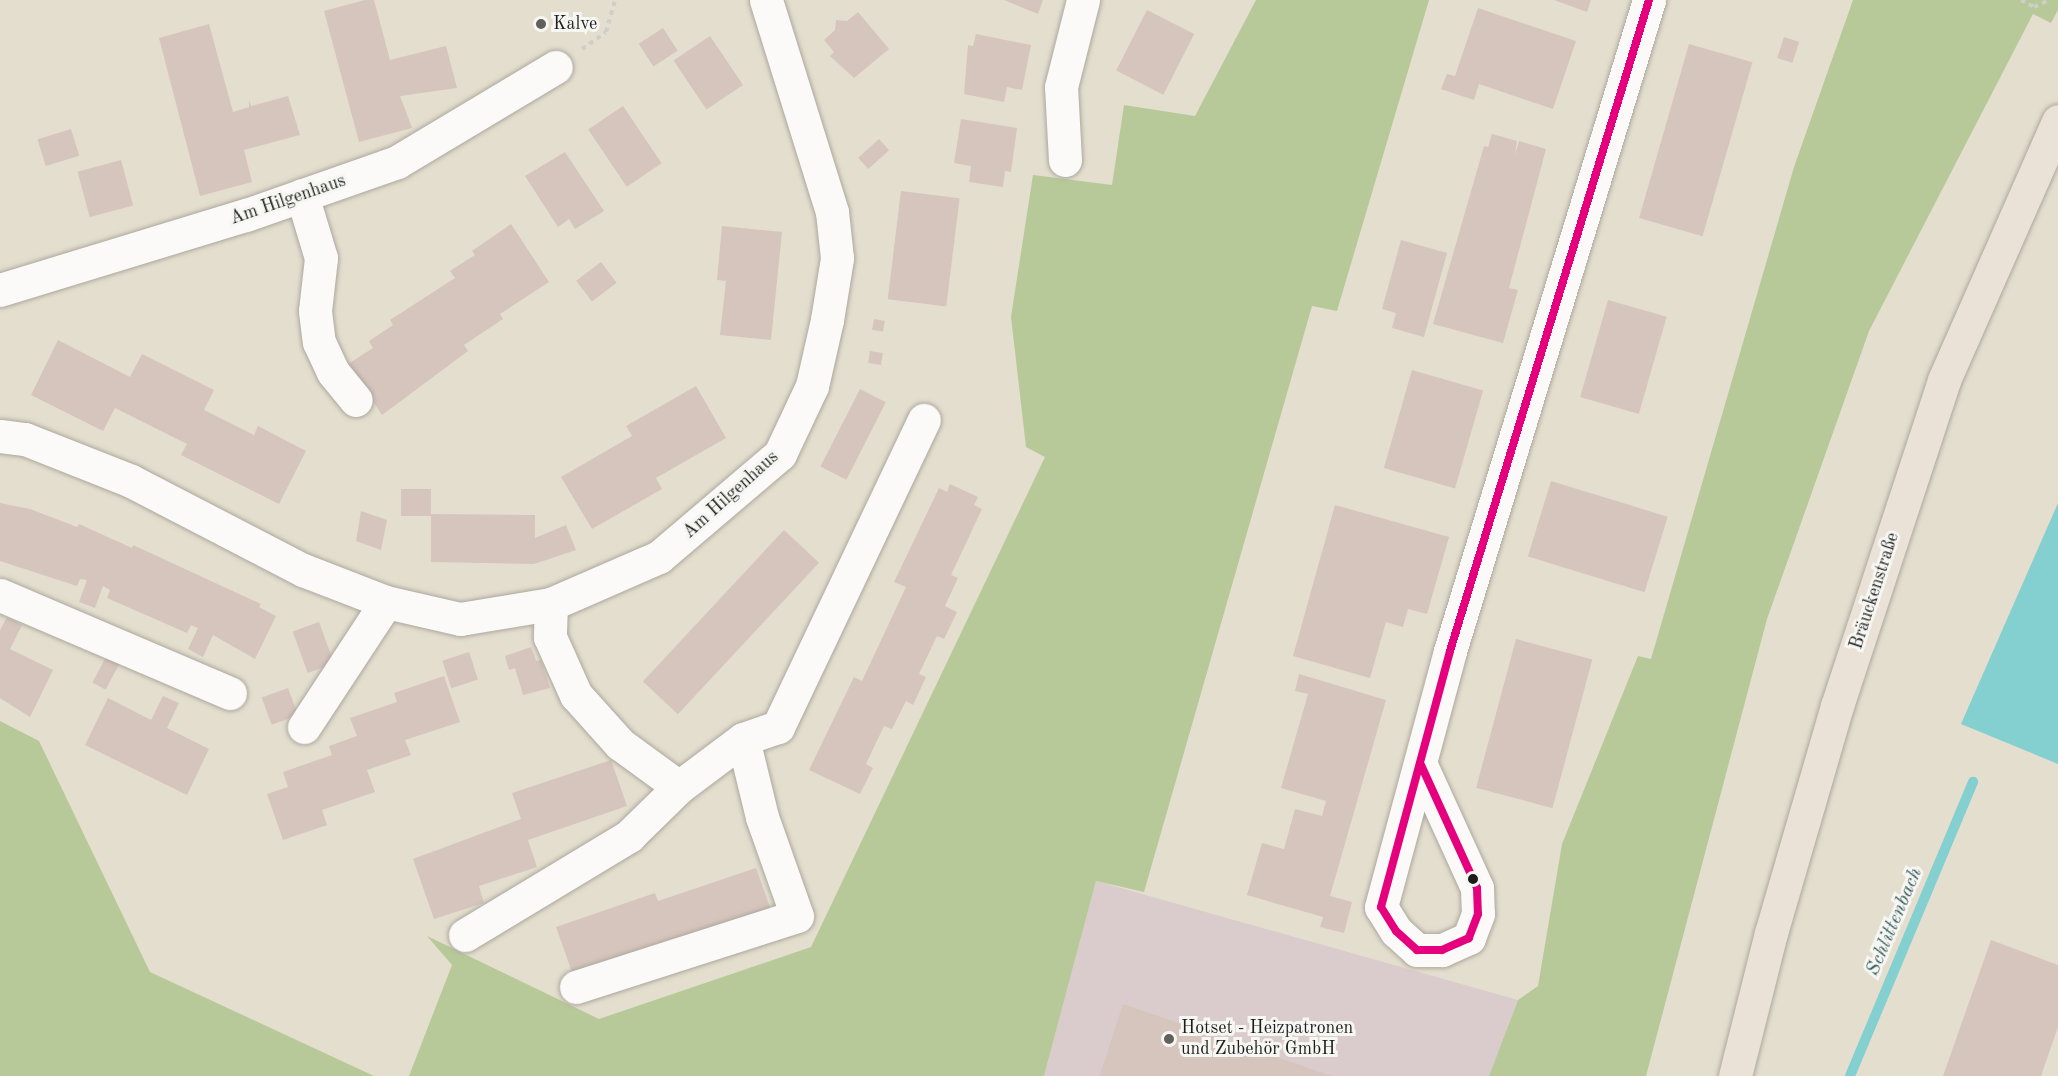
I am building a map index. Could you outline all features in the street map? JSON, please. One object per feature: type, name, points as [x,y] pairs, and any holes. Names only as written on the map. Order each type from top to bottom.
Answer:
[{"type":"main road","name":"Bräuckenstraße","points":[[1734,1076],[1771,933],[1837,706],[1944,380],[2058,121]]},
{"type":"street","name":"Am Hilgenhaus","points":[[0,436],[25,439],[131,481],[303,570],[386,602],[460,619],[551,604],[659,557],[780,454],[812,386],[828,320],[837,258],[832,212],[766,0]]},
{"type":"street","points":[[1065,160],[1061,87],[1083,0]]},
{"type":"street","points":[[1421,765],[1477,888],[1478,914],[1468,938],[1442,950],[1417,950],[1396,931],[1382,907],[1450,651],[1649,0]]},
{"type":"street","name":"Am Hilgenhaus","points":[[0,290],[93,264],[398,162],[556,66]]},
{"type":"street","points":[[302,195],[321,258],[315,311],[320,342],[333,372],[356,400]]},
{"type":"street","points":[[465,935],[629,836],[679,787],[743,739],[778,727],[924,420]]},
{"type":"street","points":[[0,595],[230,693]]},
{"type":"street","points":[[304,727],[386,602]]},
{"type":"street","points":[[551,604],[550,637],[576,695],[621,744],[679,787]]},
{"type":"street","points":[[576,987],[797,916],[762,817],[743,739]]},
{"type":"path","points":[[556,66],[606,32],[615,0]]},
{"type":"path","points":[[2021,0],[2034,7],[2049,0]]},
{"type":"shaded area","points":[[1096,881],[1518,1000],[1489,1076],[1044,1076]]},
{"type":"green space","points":[[1256,0],[1429,0],[1337,311],[1312,306],[1144,892],[1096,881],[1044,1076],[409,1076],[452,965],[427,936],[599,1019],[811,947],[1045,457],[1026,447],[1011,317],[1033,175],[1112,185],[1124,105],[1195,116]]},
{"type":"green space","points":[[1853,0],[2058,0],[2058,10],[2051,23],[2033,14],[1869,331],[1767,619],[1646,1076],[1489,1076],[1518,1000],[1538,986],[1562,844],[1638,656],[1651,659],[1794,167]]},
{"type":"green space","points":[[0,721],[39,741],[150,972],[374,1076],[0,1076]]},
{"type":"water","points":[[2058,503],[2058,764],[1961,724]]},
{"type":"building","points":[[365,0],[374,0],[390,60],[446,46],[457,88],[400,96],[412,128],[359,142],[324,11]]},
{"type":"building","points":[[1004,0],[1043,0],[1038,14]]},
{"type":"building","points":[[1554,0],[1591,0],[1587,12]]},
{"type":"building","points":[[1478,8],[1576,41],[1553,109],[1479,84],[1474,100],[1441,89],[1447,74],[1455,76]]},
{"type":"building","points":[[1147,10],[1194,34],[1163,95],[1116,71]]},
{"type":"building","points":[[858,12],[889,49],[854,78],[830,56],[834,52],[824,40],[835,30],[836,20],[847,21]]},
{"type":"building","points":[[209,24],[233,112],[249,107],[249,101],[251,106],[288,96],[300,135],[244,150],[252,182],[200,196],[159,38]]},
{"type":"building","points":[[663,28],[678,51],[653,66],[639,44]]},
{"type":"building","points":[[976,34],[1031,45],[1022,90],[1007,87],[1004,102],[964,94],[968,45],[973,46]]},
{"type":"building","points":[[710,36],[743,85],[707,110],[674,61]]},
{"type":"building","points":[[1784,37],[1799,42],[1792,63],[1777,58]]},
{"type":"building","points":[[1689,44],[1752,62],[1703,236],[1639,218]]},
{"type":"building","points":[[623,106],[662,163],[627,187],[588,129]]},
{"type":"building","points":[[961,119],[1017,128],[1011,172],[1005,171],[1003,187],[969,182],[971,166],[954,163]]},
{"type":"building","points":[[71,129],[79,156],[46,166],[38,139]]},
{"type":"building","points":[[1492,134],[1517,141],[1515,155],[1519,141],[1546,149],[1509,288],[1518,290],[1503,343],[1433,324],[1484,146],[1488,147]]},
{"type":"building","points":[[879,139],[889,150],[868,169],[858,158]]},
{"type":"building","points":[[565,152],[604,211],[575,229],[569,219],[558,227],[525,176]]},
{"type":"building","points":[[121,160],[133,205],[90,217],[78,172]]},
{"type":"building","points":[[901,191],[960,198],[946,306],[888,299]]},
{"type":"building","points":[[511,224],[549,282],[500,314],[503,319],[464,345],[468,351],[382,415],[348,364],[373,348],[369,341],[393,325],[390,320],[455,278],[450,271],[475,255],[472,251]]},
{"type":"building","points":[[722,226],[782,232],[771,340],[720,335],[726,281],[717,280]]},
{"type":"building","points":[[1401,240],[1447,253],[1424,337],[1392,328],[1396,313],[1382,309]]},
{"type":"building","points":[[601,262],[617,283],[592,301],[576,281]]},
{"type":"building","points":[[1608,300],[1667,317],[1639,414],[1580,397]]},
{"type":"building","points":[[874,319],[885,321],[883,332],[872,330]]},
{"type":"building","points":[[58,340],[130,377],[142,354],[214,390],[204,410],[254,435],[258,426],[306,451],[279,504],[181,455],[187,444],[115,408],[103,431],[31,395]]},
{"type":"building","points":[[870,351],[883,353],[881,365],[868,363]]},
{"type":"building","points":[[1412,370],[1483,390],[1455,488],[1384,468]]},
{"type":"building","points":[[696,386],[726,438],[656,478],[662,489],[592,529],[561,477],[632,436],[626,426]]},
{"type":"building","points":[[860,389],[886,402],[846,480],[821,467]]},
{"type":"building","points":[[1551,481],[1668,517],[1645,592],[1528,557]]},
{"type":"building","points":[[950,484],[978,497],[974,505],[982,509],[951,575],[958,578],[945,606],[957,612],[944,639],[937,636],[919,674],[926,677],[913,705],[906,701],[892,729],[884,726],[866,764],[873,768],[860,794],[809,770],[854,677],[862,681],[906,587],[894,582],[939,488],[947,492]]},
{"type":"building","points":[[401,489],[431,489],[431,514],[535,515],[535,538],[566,525],[576,550],[534,564],[431,562],[431,516],[401,516]]},
{"type":"building","points":[[0,503],[30,509],[77,527],[79,524],[132,548],[133,545],[261,604],[259,607],[276,616],[255,659],[213,635],[203,657],[188,649],[198,628],[191,625],[187,633],[107,598],[110,590],[103,586],[95,608],[79,602],[87,580],[80,579],[77,586],[0,561]]},
{"type":"building","points":[[1335,505],[1449,537],[1427,614],[1408,609],[1403,627],[1386,622],[1370,678],[1293,656]]},
{"type":"building","points":[[361,511],[387,520],[381,550],[356,541]]},
{"type":"building","points":[[784,530],[819,563],[678,714],[643,681]]},
{"type":"building","points":[[7,617],[22,625],[10,649],[53,670],[30,717],[0,698],[0,630]]},
{"type":"building","points":[[319,622],[334,663],[308,673],[293,632]]},
{"type":"building","points":[[1516,639],[1592,659],[1552,808],[1476,788]]},
{"type":"building","points":[[531,647],[536,661],[541,660],[550,688],[523,695],[515,668],[509,670],[505,656]]},
{"type":"building","points":[[469,652],[478,680],[451,688],[442,661]]},
{"type":"building","points":[[106,657],[119,664],[106,690],[92,683]]},
{"type":"building","points":[[1299,674],[1386,700],[1330,896],[1352,902],[1344,933],[1320,927],[1323,917],[1247,895],[1262,843],[1284,849],[1295,809],[1322,816],[1326,801],[1281,788],[1308,694],[1295,691]]},
{"type":"building","points":[[444,676],[460,722],[405,740],[411,755],[367,770],[375,792],[322,810],[327,825],[283,840],[267,794],[288,787],[283,772],[332,755],[329,746],[357,736],[350,718],[397,702],[394,693]]},
{"type":"building","points":[[288,688],[298,715],[272,725],[262,698]]},
{"type":"building","points":[[163,696],[179,703],[167,728],[209,749],[187,795],[85,745],[108,698],[151,720]]},
{"type":"building","points":[[611,760],[627,806],[528,840],[537,867],[479,886],[484,903],[434,919],[413,859],[521,819],[512,793]]},
{"type":"building","points":[[756,868],[772,913],[674,947],[671,939],[572,972],[556,927],[655,893],[658,901]]},
{"type":"building","points":[[1991,940],[2058,965],[2058,1027],[2041,1076],[1943,1076]]},
{"type":"building","name":"Hotset - Heizpatronen und Zubehör GmbH","points":[[1123,1004],[1332,1076],[1100,1075]]},
{"type":"waterway","name":"Schlittenbach","points":[[1850,1076],[1973,782]]},
{"type":"transit line","points":[[1421,765],[1477,888],[1478,914],[1469,938],[1442,950],[1417,950],[1396,931],[1381,907],[1450,651],[1649,0]]},
{"type":"place","name":"Kalve","points":[[541,24]]},
{"type":"place","name":"Hotset - Heizpatronen und Zubehör GmbH","points":[[1169,1039]]}]
